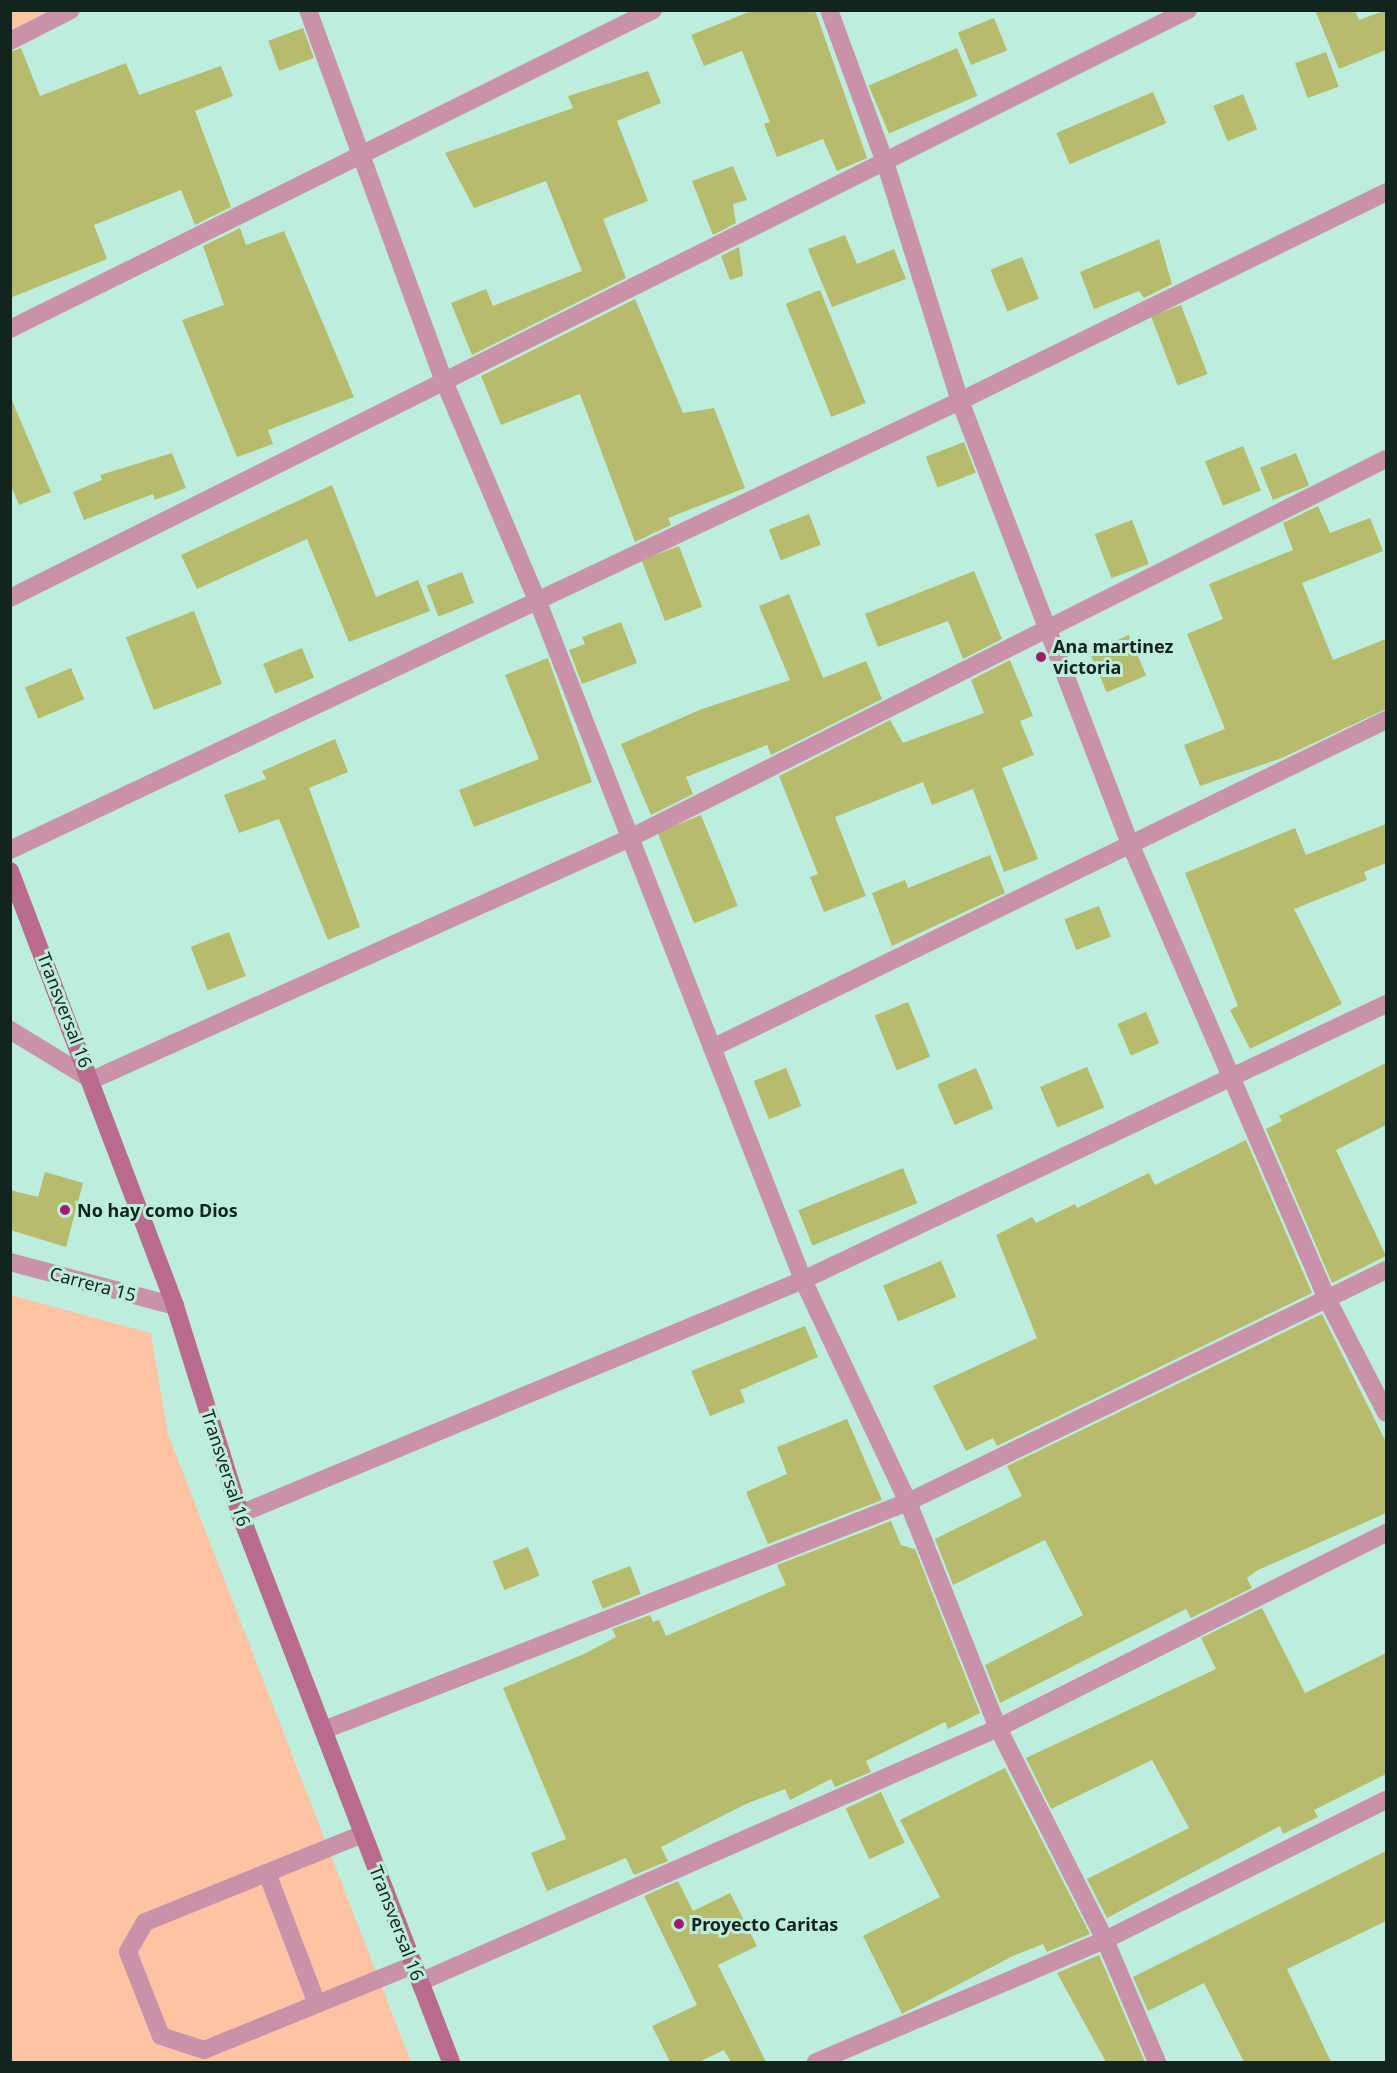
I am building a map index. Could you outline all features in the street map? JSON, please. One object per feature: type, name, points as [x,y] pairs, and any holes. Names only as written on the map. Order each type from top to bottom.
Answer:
[{"type":"main road","name":"Transversal 16","points":[[10,871],[92,1080],[175,1306],[240,1514],[451,2062]]},
{"type":"street","points":[[10,41],[71,10]]},
{"type":"street","points":[[308,10],[444,381],[538,602],[803,1280],[908,1502],[998,1728],[1105,1940],[1157,2062]]},
{"type":"street","points":[[10,329],[653,10]]},
{"type":"street","points":[[829,10],[885,162],[960,401],[1051,627],[1132,848],[1327,1299],[1386,1413]]},
{"type":"street","points":[[10,598],[1188,10]]},
{"type":"street","points":[[10,850],[960,401],[1386,192]]},
{"type":"street","points":[[10,1030],[92,1080],[630,838],[1386,459]]},
{"type":"street","points":[[712,1048],[1132,848],[1386,720]]},
{"type":"street","points":[[240,1514],[803,1280],[1386,1004]]},
{"type":"street","name":"Carrera 15","points":[[10,1262],[175,1306]]},
{"type":"street","points":[[324,1730],[908,1502],[1386,1270]]},
{"type":"street","points":[[420,1982],[998,1728],[1386,1533]]},
{"type":"street","points":[[816,2062],[1105,1940],[1386,1800]]},
{"type":"street","points":[[363,1833],[145,1922],[128,1952],[161,2036],[204,2050],[413,1965]]},
{"type":"street","points":[[267,1873],[317,2004]]},
{"type":"shaded area","points":[[11,10],[48,10],[48,11],[11,31]]},
{"type":"shaded area","points":[[10,1295],[151,1333],[168,1434],[411,2062],[11,2062]]},
{"type":"building","points":[[754,10],[815,10],[867,158],[837,171],[823,139],[777,157],[764,124],[770,122],[742,51],[704,66],[691,35]]},
{"type":"building","points":[[1315,10],[1355,10],[1359,20],[1386,10],[1386,50],[1339,69]]},
{"type":"building","points":[[994,18],[1007,50],[971,65],[958,33]]},
{"type":"building","points":[[303,28],[314,58],[279,71],[268,41]]},
{"type":"building","points":[[21,48],[40,96],[126,63],[139,95],[221,66],[233,96],[195,111],[231,207],[195,225],[181,190],[94,225],[107,259],[10,298],[10,52]]},
{"type":"building","points":[[957,48],[977,96],[889,133],[869,86]]},
{"type":"building","points":[[1326,52],[1339,87],[1308,98],[1295,63]]},
{"type":"building","points":[[648,71],[661,103],[617,121],[648,201],[603,219],[626,278],[472,355],[451,303],[486,289],[493,306],[582,271],[546,181],[474,208],[445,153],[573,108],[568,96]]},
{"type":"building","points":[[1153,92],[1166,123],[1070,164],[1056,133]]},
{"type":"building","points":[[1243,94],[1257,129],[1228,141],[1213,106]]},
{"type":"building","points":[[733,166],[747,200],[733,204],[736,223],[713,235],[692,181]]},
{"type":"building","points":[[240,228],[246,245],[284,231],[354,397],[268,430],[273,444],[237,457],[182,320],[224,305],[203,246]]},
{"type":"building","points":[[845,235],[857,264],[894,249],[906,279],[832,307],[808,249]]},
{"type":"building","points":[[1159,239],[1172,284],[1144,298],[1139,291],[1094,309],[1080,272]]},
{"type":"building","points":[[739,247],[743,276],[730,280],[721,256]]},
{"type":"building","points":[[1022,257],[1039,299],[1007,311],[990,270]]},
{"type":"building","points":[[820,290],[866,403],[831,417],[786,304]]},
{"type":"building","points":[[635,299],[683,413],[714,408],[745,488],[668,518],[671,525],[635,542],[580,394],[501,425],[481,376]]},
{"type":"building","points":[[1181,305],[1208,374],[1178,386],[1151,316]]},
{"type":"building","points":[[10,396],[51,492],[19,505],[10,484]]},
{"type":"building","points":[[964,442],[976,473],[938,488],[926,457]]},
{"type":"building","points":[[1243,446],[1261,491],[1223,506],[1205,461]]},
{"type":"building","points":[[172,453],[186,488],[155,500],[153,494],[84,520],[73,492],[102,480],[100,475]]},
{"type":"building","points":[[1296,453],[1309,485],[1273,500],[1260,468]]},
{"type":"building","points":[[332,485],[376,597],[418,580],[430,611],[349,642],[307,539],[197,589],[181,555]]},
{"type":"building","points":[[1318,506],[1330,533],[1370,518],[1383,551],[1302,583],[1333,660],[1386,639],[1386,709],[1282,758],[1200,786],[1184,745],[1225,729],[1187,634],[1223,619],[1209,584],[1293,550],[1283,523]]},
{"type":"building","points":[[809,514],[821,545],[781,560],[769,529]]},
{"type":"building","points":[[1132,520],[1149,564],[1112,578],[1095,534]]},
{"type":"building","points":[[679,546],[702,607],[665,621],[642,560]]},
{"type":"building","points":[[974,571],[1002,639],[963,659],[948,621],[878,647],[865,614]]},
{"type":"building","points":[[462,572],[474,603],[438,616],[427,586]]},
{"type":"building","points":[[789,594],[823,678],[866,661],[882,699],[771,755],[767,745],[686,777],[693,794],[651,815],[621,744],[702,709],[790,680],[759,606]]},
{"type":"building","points":[[194,611],[222,684],[154,710],[126,637]]},
{"type":"building","points":[[621,622],[637,663],[582,684],[569,650],[585,644],[582,637]]},
{"type":"building","points":[[1129,635],[1146,676],[1107,692],[1089,652]]},
{"type":"building","points":[[302,648],[314,678],[275,693],[263,664]]},
{"type":"building","points":[[548,658],[592,782],[474,827],[459,790],[539,759],[505,675]]},
{"type":"building","points":[[1010,660],[1033,716],[1020,721],[1034,755],[1002,768],[1038,859],[1004,872],[973,789],[932,805],[923,782],[835,817],[866,896],[824,912],[810,877],[818,874],[779,776],[890,720],[903,743],[984,713],[971,680]]},
{"type":"building","points":[[71,668],[84,699],[38,719],[25,688]]},
{"type":"building","points":[[335,739],[348,772],[309,788],[360,927],[328,940],[279,819],[239,833],[224,795],[266,779],[262,771]]},
{"type":"building","points":[[701,815],[738,906],[694,923],[657,833]]},
{"type":"building","points":[[1386,824],[1386,863],[1364,872],[1367,880],[1294,909],[1342,1004],[1250,1049],[1230,1010],[1238,1006],[1185,873],[1295,828],[1306,855]]},
{"type":"building","points":[[990,855],[1005,893],[892,946],[872,893],[905,880],[908,888]]},
{"type":"building","points":[[1099,906],[1111,937],[1076,950],[1064,919]]},
{"type":"building","points":[[229,932],[246,976],[208,991],[191,947]]},
{"type":"building","points":[[908,1002],[930,1057],[897,1070],[875,1015]]},
{"type":"building","points":[[1146,1012],[1159,1043],[1131,1055],[1117,1024]]},
{"type":"building","points":[[1386,1063],[1386,1125],[1336,1150],[1386,1256],[1332,1283],[1266,1129],[1282,1121],[1279,1116]]},
{"type":"building","points":[[1087,1067],[1104,1108],[1057,1127],[1040,1087]]},
{"type":"building","points":[[786,1068],[801,1106],[769,1119],[754,1081]]},
{"type":"building","points":[[976,1068],[993,1109],[955,1125],[937,1084]]},
{"type":"building","points":[[1246,1140],[1312,1293],[997,1446],[993,1438],[966,1451],[933,1386],[1037,1338],[996,1235],[1032,1217],[1036,1223],[1075,1204],[1077,1208],[1149,1173],[1155,1185]]},
{"type":"building","points":[[903,1168],[917,1203],[812,1246],[798,1210]]},
{"type":"building","points":[[45,1172],[83,1183],[66,1247],[10,1230],[10,1190],[38,1197]]},
{"type":"building","points":[[941,1261],[956,1297],[898,1322],[883,1286]]},
{"type":"building","points":[[1322,1314],[1386,1442],[1386,1513],[1258,1570],[1247,1578],[1252,1588],[1191,1618],[1186,1609],[1000,1703],[985,1665],[1083,1615],[1045,1540],[953,1585],[935,1539],[1022,1496],[1007,1466]]},
{"type":"building","points":[[805,1326],[818,1357],[740,1390],[745,1402],[710,1416],[691,1371]]},
{"type":"building","points":[[847,1419],[882,1500],[768,1544],[746,1492],[787,1474],[777,1447]]},
{"type":"building","points":[[891,1521],[901,1545],[915,1549],[980,1713],[948,1729],[945,1722],[866,1761],[871,1772],[835,1787],[831,1779],[790,1800],[785,1789],[746,1804],[661,1847],[668,1861],[634,1875],[626,1858],[547,1891],[531,1853],[566,1839],[503,1688],[584,1654],[616,1637],[612,1629],[650,1615],[653,1622],[659,1620],[666,1636],[786,1585],[777,1565]]},
{"type":"building","points":[[528,1547],[540,1576],[504,1590],[493,1561]]},
{"type":"building","points":[[630,1566],[641,1594],[602,1609],[592,1581]]},
{"type":"building","points":[[1262,1608],[1305,1693],[1386,1653],[1386,1774],[1314,1810],[1318,1817],[1283,1834],[1280,1826],[1107,1918],[1087,1879],[1189,1828],[1152,1760],[1051,1809],[1026,1758],[1216,1669],[1201,1638]]},
{"type":"building","points":[[1005,1768],[1090,1934],[1047,1952],[1043,1944],[1013,1956],[902,2014],[863,1936],[940,1897],[900,1820]]},
{"type":"building","points":[[881,1792],[905,1843],[869,1859],[846,1808]]},
{"type":"building","points":[[1386,1851],[1386,1921],[1287,1969],[1331,2062],[1244,2062],[1204,1983],[1148,2011],[1133,1977]]},
{"type":"building","points":[[678,1881],[693,1911],[730,1893],[757,1946],[718,1965],[766,2062],[731,2062],[724,2050],[699,2062],[670,2062],[652,2026],[697,2005],[644,1896]]},
{"type":"building","points":[[1099,1955],[1145,2062],[1106,2062],[1057,1973]]},
{"type":"place","name":"Ana martinez victoria","points":[[1041,657]]},
{"type":"place","name":"No hay como Dios","points":[[65,1210]]},
{"type":"place","name":"Proyecto Caritas","points":[[679,1924]]}]
